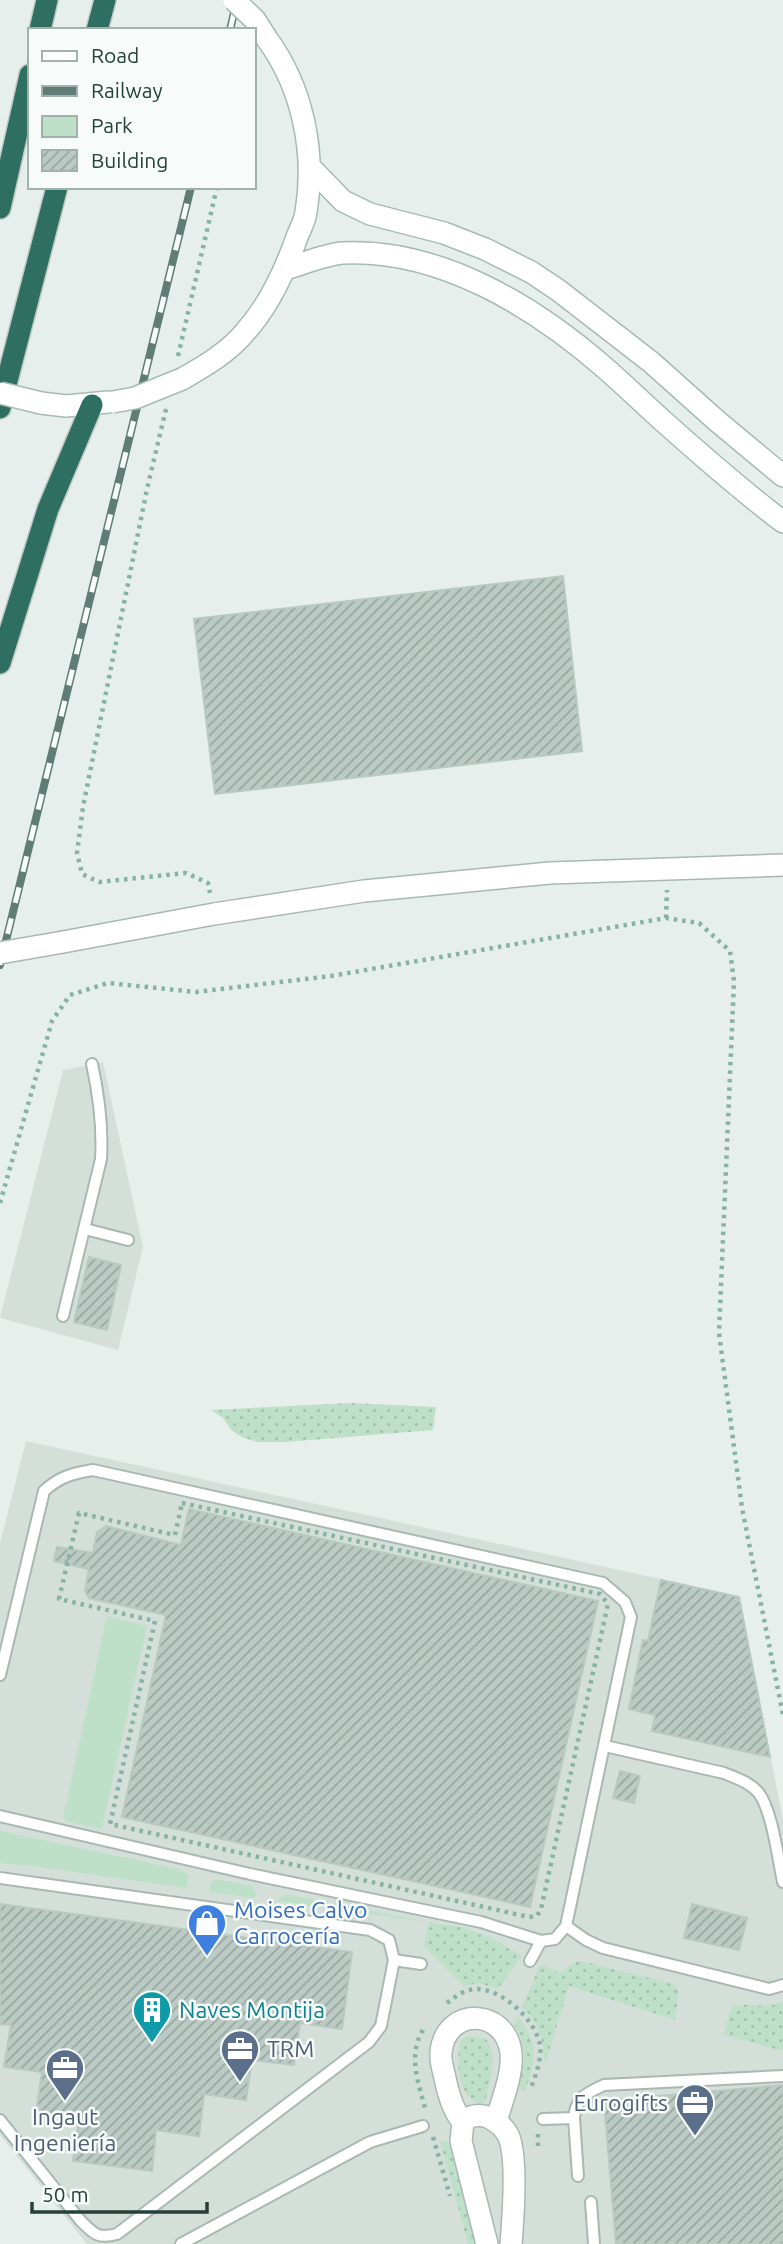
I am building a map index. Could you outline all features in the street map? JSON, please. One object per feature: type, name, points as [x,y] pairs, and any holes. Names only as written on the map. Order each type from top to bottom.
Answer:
[{"type":"highway","points":[[40,28],[47,0]]},
{"type":"highway","points":[[98,28],[105,0]]},
{"type":"highway","points":[[0,208],[28,84]]},
{"type":"highway","points":[[0,408],[56,189]]},
{"type":"highway","points":[[0,663],[48,509],[92,405]]},
{"type":"main road","points":[[0,393],[66,406],[135,398],[182,379],[214,361],[246,332],[269,299],[285,269],[306,214],[310,167],[306,127],[295,89],[278,53],[255,20],[234,0]]},
{"type":"main road","points":[[310,167],[343,201],[370,214],[444,233],[485,249],[558,289],[651,362],[783,476]]},
{"type":"main road","points":[[285,269],[339,253],[386,254],[472,280],[525,309],[603,366],[672,429],[783,522]]},
{"type":"main road","points":[[0,953],[214,914],[364,891],[551,873],[783,865]]},
{"type":"main road","points":[[463,2122],[457,2116],[446,2086],[440,2055],[443,2038],[451,2028],[464,2019],[477,2017],[495,2024],[507,2039],[511,2053],[509,2073],[496,2121]]},
{"type":"main road","points":[[487,2244],[461,2141],[463,2122],[468,2117],[480,2115],[496,2121],[508,2135],[511,2144],[511,2244]]},
{"type":"lane","points":[[63,1316],[101,1159],[99,1097],[92,1064]]},
{"type":"lane","points":[[85,1229],[128,1240]]},
{"type":"lane","points":[[0,1675],[44,1491],[69,1474],[93,1470],[603,1583],[625,1602],[631,1617],[566,1926],[555,1939],[541,1941],[481,1922],[250,1874],[0,1816]]},
{"type":"lane","points":[[605,1746],[724,1773],[743,1780],[756,1790],[765,1803],[783,1882]]},
{"type":"lane","points":[[0,1878],[370,1930],[389,1940],[394,1960],[381,2025],[369,2042],[117,2234],[105,2237],[94,2234],[0,2120]]},
{"type":"lane","points":[[566,1926],[603,1948],[769,1989],[783,1985]]},
{"type":"lane","points":[[530,1961],[541,1941]]},
{"type":"lane","points":[[394,1960],[421,1964]]},
{"type":"lane","points":[[578,2176],[575,2106],[586,2093],[604,2085],[783,2076]]},
{"type":"lane","points":[[540,2124],[574,2118]]},
{"type":"lane","points":[[181,2244],[370,2141],[426,2125]]},
{"type":"lane","points":[[591,2202],[594,2244]]},
{"type":"path","points":[[177,358],[217,189]]},
{"type":"path","points":[[168,397],[105,696],[77,853],[82,874],[99,882],[186,873],[208,883],[214,914]]},
{"type":"path","points":[[0,1203],[52,1021],[70,995],[108,983],[197,992],[331,976],[666,918],[699,923],[730,951],[734,981],[719,1333],[742,1508],[783,1715]]},
{"type":"path","points":[[183,1503],[600,1594],[608,1604],[541,1909],[537,1916],[529,1917],[110,1824],[155,1621],[59,1599],[79,1513],[175,1535],[183,1503]]},
{"type":"path","points":[[445,2004],[464,1992],[477,1989],[488,1991],[508,2001],[524,2015],[536,2032],[540,2045],[539,2061],[528,2098]]},
{"type":"path","points":[[426,2125],[414,2053],[417,2040],[427,2023]]},
{"type":"path","points":[[538,2148],[540,2124]]},
{"type":"path","points":[[433,2136],[453,2208]]},
{"type":"shaded area","points":[[103,1062],[143,1247],[118,1350],[0,1318],[63,1070]]},
{"type":"shaded area","points":[[26,1441],[739,1596],[783,1820],[783,2244],[87,2244],[0,2135],[0,1543]]},
{"type":"green space","points":[[351,1403],[436,1407],[433,1430],[257,1442],[231,1430],[224,1419],[211,1410]]},
{"type":"green space","points":[[107,1616],[147,1626],[102,1829],[67,1822],[63,1818]]},
{"type":"green space","points":[[0,1831],[178,1869],[190,1875],[186,1888],[0,1863]]},
{"type":"green space","points":[[216,1879],[252,1886],[256,1891],[255,1898],[210,1892],[210,1884]]},
{"type":"green space","points":[[291,1895],[429,1922],[277,1901],[282,1896]]},
{"type":"green space","points":[[429,1922],[465,1928],[489,1937],[522,1956],[498,1989],[479,1983],[464,1986],[424,1946]]},
{"type":"green space","points":[[581,1961],[674,1984],[679,1992],[675,2020],[569,1986],[545,2065],[540,2033],[522,2007],[539,1967],[542,1965],[561,1973],[574,1962]]},
{"type":"green space","points":[[783,2002],[783,2051],[724,2035],[729,2013],[734,2006]]},
{"type":"green space","points":[[518,2017],[530,2036],[534,2053],[525,2092],[518,2085],[524,2054],[514,2024]]},
{"type":"green space","points":[[468,2036],[485,2038],[492,2053],[492,2069],[485,2103],[469,2096],[460,2079],[459,2048],[461,2040]]},
{"type":"green space","points":[[440,2141],[450,2143],[477,2244],[468,2244]]},
{"type":"building","points":[[563,576],[582,751],[215,794],[194,619]]},
{"type":"building","points":[[89,1257],[121,1265],[107,1330],[74,1322]]},
{"type":"building","points":[[189,1509],[598,1601],[530,1907],[122,1817],[166,1615],[89,1598],[85,1591],[89,1569],[54,1561],[57,1547],[93,1553],[97,1532],[106,1526],[181,1545]]},
{"type":"building","points":[[661,1580],[739,1597],[770,1757],[652,1731],[655,1715],[629,1709],[643,1640],[648,1641]]},
{"type":"building","points":[[620,1771],[640,1776],[634,1803],[613,1798]]},
{"type":"building","name":"Naves Montija","points":[[0,1904],[352,1952],[342,2029],[300,2023],[294,2065],[252,2060],[246,2100],[204,2094],[199,2136],[156,2130],[152,2171],[73,2161],[79,2118],[36,2114],[42,2072],[4,2067],[11,2025],[0,2024]]},
{"type":"building","points":[[692,1904],[747,1918],[739,1950],[684,1938]]},
{"type":"building","points":[[783,2085],[783,2244],[616,2244],[604,2101]]},
{"type":"railway","points":[[230,28],[237,0]]},
{"type":"railway","points":[[0,965],[191,189]]},
{"type":"place","name":"Moises Calvo Carrocería","points":[[207,1957]]},
{"type":"place","name":"Naves Montija","points":[[152,2044]]},
{"type":"place","name":"TRM","points":[[240,2083]]},
{"type":"place","name":"Ingaut Ingeniería","points":[[65,2102]]},
{"type":"place","name":"Eurogifts","points":[[695,2137]]}]
